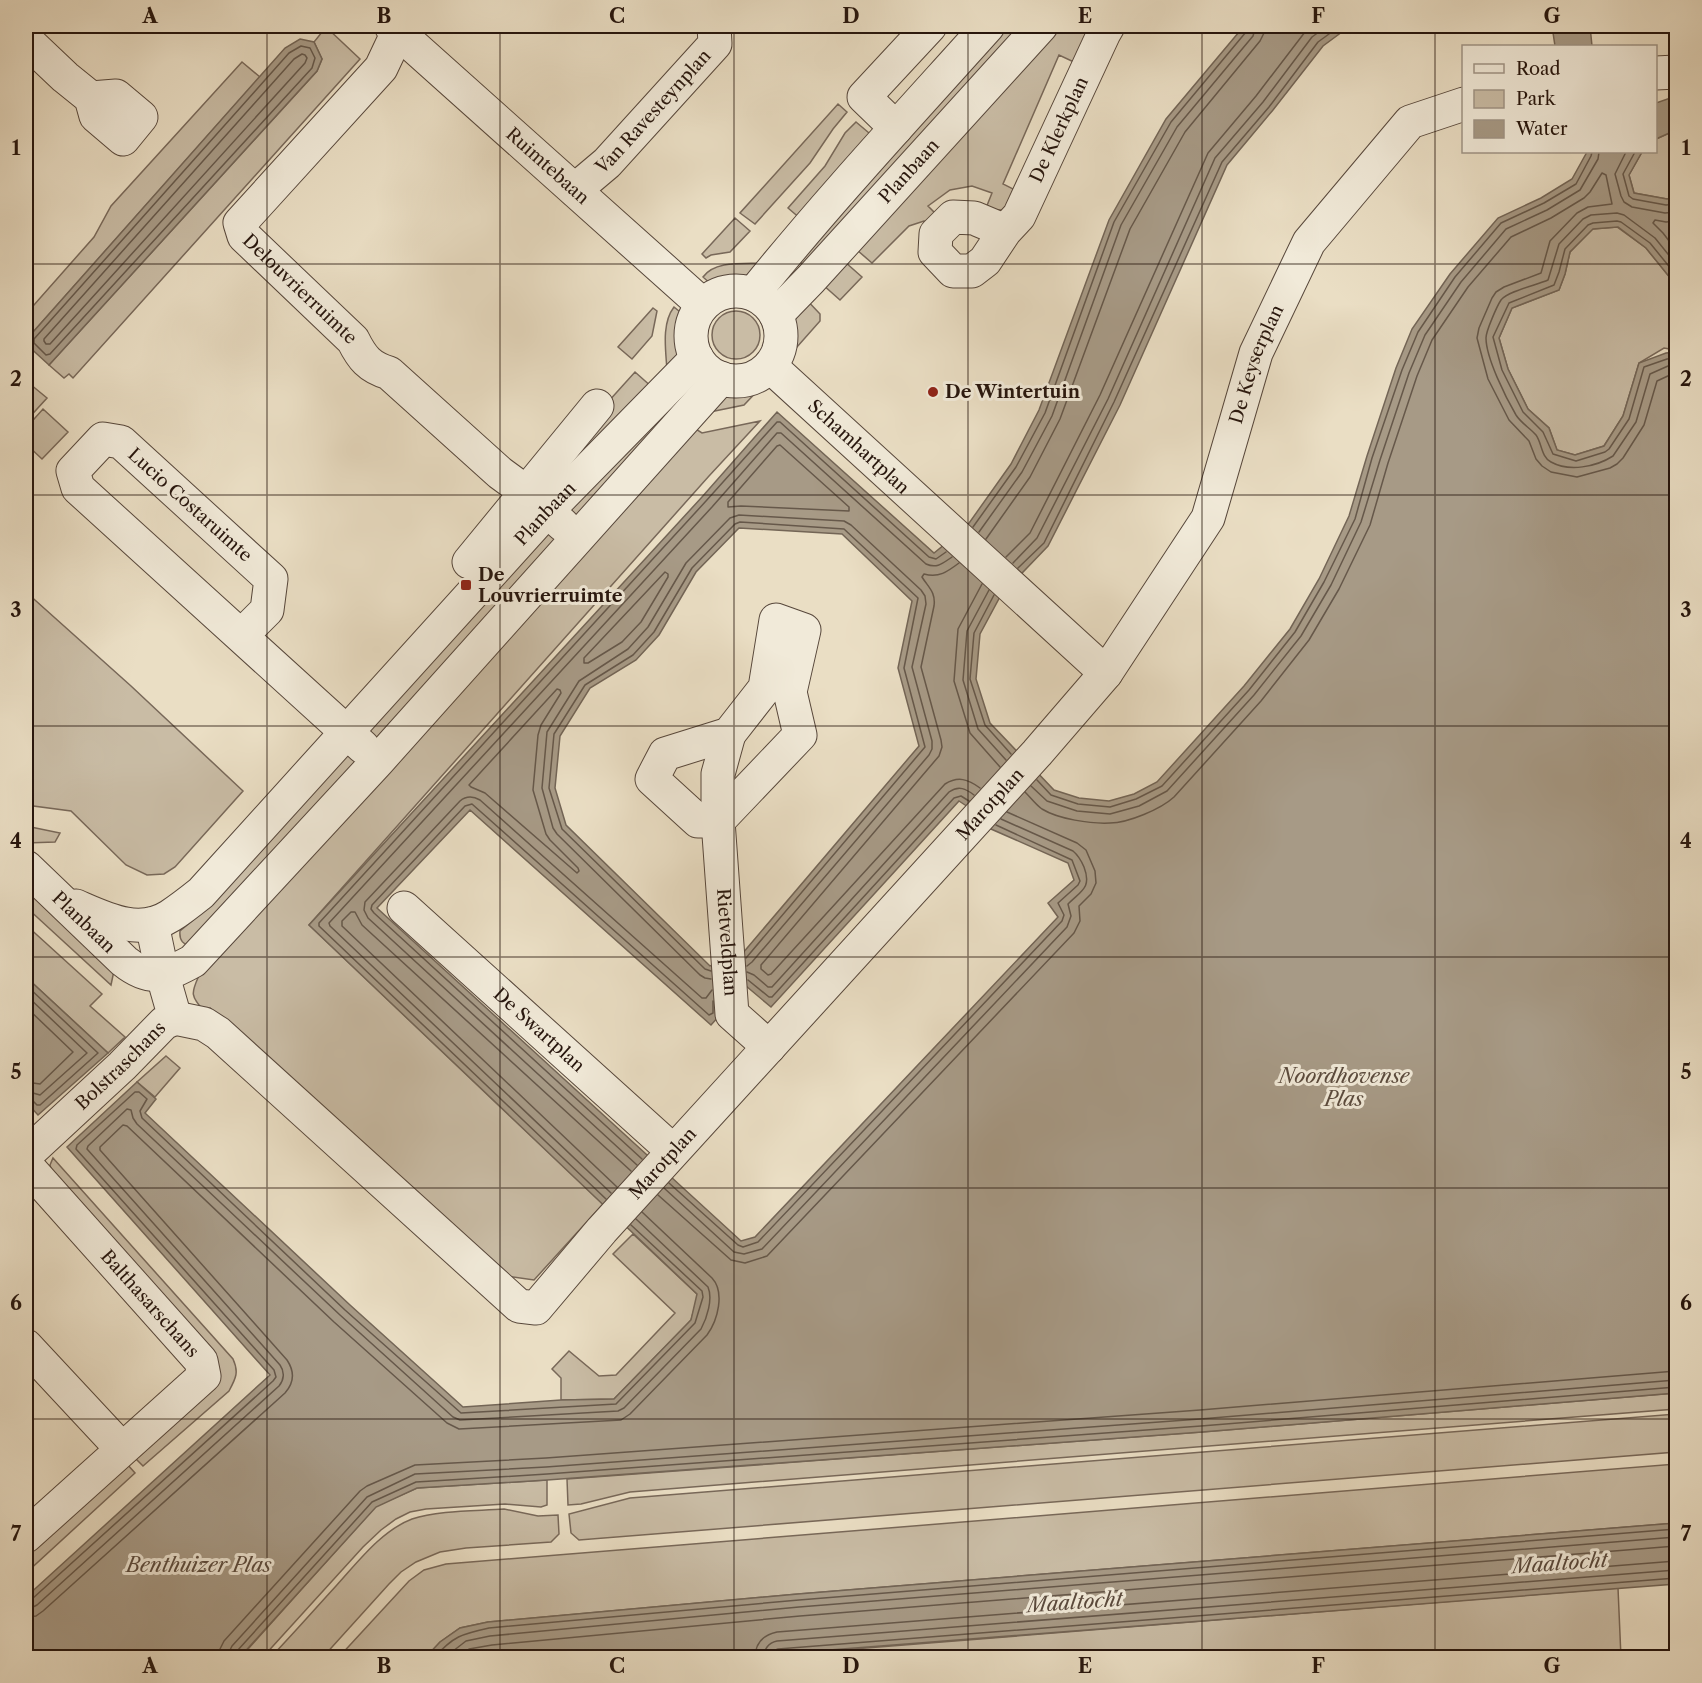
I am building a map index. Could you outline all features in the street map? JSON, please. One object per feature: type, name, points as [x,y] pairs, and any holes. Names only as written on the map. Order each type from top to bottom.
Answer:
[{"type":"street","name":"Van Ravesteynplan","points":[[575,190],[607,163],[715,44],[714,26]]},
{"type":"street","points":[[896,128],[864,97],[930,26]]},
{"type":"street","points":[[765,304],[784,255],[988,26]]},
{"type":"street","name":"Planbaan","points":[[765,304],[811,279],[1041,26]]},
{"type":"street","name":"De Klerkplan","points":[[1005,231],[1018,216],[1108,26]]},
{"type":"street","name":"Ruimtebaan","points":[[395,29],[703,305]]},
{"type":"street","name":"Delouvrierruimte","points":[[395,29],[381,68],[240,223],[244,236],[353,340],[361,356],[376,369],[390,373],[500,473],[578,537]]},
{"type":"street","points":[[26,40],[91,98]]},
{"type":"street","points":[[1657,73],[1677,72]]},
{"type":"street","name":"De Keyserplan","points":[[1106,673],[1208,518],[1256,353],[1309,242],[1410,122],[1462,105]]},
{"type":"street","points":[[732,291],[765,304],[780,325],[781,336],[780,347],[770,366],[747,380],[734,381],[709,368],[692,347],[692,325],[703,305],[721,293],[732,291]]},
{"type":"street","name":"Schamhartplan","points":[[770,366],[1106,673]]},
{"type":"street","points":[[163,976],[193,961],[378,761],[578,537],[709,368]]},
{"type":"street","name":"Planbaan","points":[[59,898],[107,920],[129,926],[152,924],[169,917],[201,893],[346,732],[536,502],[709,368]]},
{"type":"street","points":[[469,562],[536,502],[597,406]]},
{"type":"street","name":"Lucio Costaruimte","points":[[242,635],[267,610],[271,579],[121,442],[102,439],[73,471],[78,488],[378,761]]},
{"type":"street","name":"Marotplan","points":[[175,1018],[204,1024],[218,1033],[519,1306],[536,1308],[670,1155],[760,1038],[970,824],[1037,753],[1106,673]]},
{"type":"street","name":"Rietveldplan","points":[[718,821],[800,735],[778,690],[729,734],[718,774],[718,821],[732,1014],[760,1038]]},
{"type":"street","points":[[718,821],[698,821],[652,778],[664,754],[729,734]]},
{"type":"street","points":[[26,867],[59,898]]},
{"type":"street","name":"Planbaan","points":[[59,898],[134,969],[163,976]]},
{"type":"street","name":"De Swartplan","points":[[404,908],[670,1155]]},
{"type":"street","name":"Bolstraschans","points":[[26,1155],[122,1066],[164,1023],[175,1018],[152,924]]},
{"type":"street","name":"Balthasarschans","points":[[26,1165],[201,1362],[204,1376],[122,1449],[30,1524]]},
{"type":"street","points":[[26,1346],[122,1449]]},
{"type":"green space","points":[[1004,26],[1031,26],[808,268],[796,259],[810,240]]},
{"type":"green space","points":[[1060,26],[1098,26],[1076,63],[1059,55],[1003,184],[1019,192],[1002,210],[993,210],[986,208],[992,193],[972,186],[950,190],[928,206],[939,217],[933,223],[924,221],[909,226],[872,263],[857,250]]},
{"type":"green space","points":[[326,27],[360,59],[73,378],[69,374],[64,378],[49,365],[317,71],[322,59],[314,42]]},
{"type":"green space","points":[[242,62],[260,77],[26,340],[26,314],[94,237],[111,206]]},
{"type":"green space","points":[[838,104],[847,112],[810,163],[755,224],[740,213]]},
{"type":"green space","points":[[856,122],[875,138],[802,220],[788,208],[825,166],[845,133]]},
{"type":"green space","points":[[1676,130],[1676,198],[1667,199],[1634,193],[1629,175],[1641,153],[1657,153],[1657,139]]},
{"type":"green space","points":[[735,218],[750,231],[730,252],[706,258],[702,254]]},
{"type":"green space","points":[[1617,227],[1646,248],[1671,279],[1676,281],[1676,350],[1664,348],[1639,363],[1623,416],[1604,446],[1575,455],[1557,450],[1549,428],[1528,409],[1508,369],[1499,338],[1512,308],[1559,290],[1570,252],[1592,229]]},
{"type":"green space","points":[[845,262],[862,277],[840,300],[822,284]]},
{"type":"green space","points":[[764,263],[745,279],[713,286],[703,277],[722,265]]},
{"type":"green space","points":[[804,297],[820,314],[820,321],[787,356],[791,343],[793,318]]},
{"type":"green space","points":[[674,307],[685,316],[679,357],[667,371],[666,329]]},
{"type":"green space","points":[[653,308],[657,311],[652,336],[632,359],[618,347]]},
{"type":"green space","points":[[731,311],[741,311],[753,318],[760,330],[760,340],[753,352],[741,359],[731,359],[716,348],[712,340],[712,330],[723,315]]},
{"type":"green space","points":[[635,372],[653,388],[565,481],[557,473],[598,413]]},
{"type":"green space","points":[[30,384],[47,398],[26,421],[26,389]]},
{"type":"green space","points":[[761,384],[762,386],[744,405],[710,412],[730,392],[745,390]]},
{"type":"green space","points":[[666,402],[678,413],[574,520],[563,509]]},
{"type":"green space","points":[[43,409],[68,432],[42,459],[26,444],[26,428]]},
{"type":"green space","points":[[760,421],[309,925],[603,1204],[534,1280],[507,1276],[210,1008],[205,1012],[194,997],[194,988],[201,971],[691,426],[702,433]]},
{"type":"green space","points":[[549,527],[560,535],[375,740],[364,730]]},
{"type":"green space","points":[[26,592],[243,791],[175,867],[164,874],[147,875],[126,865],[71,811],[26,805]]},
{"type":"green space","points":[[350,748],[360,757],[192,947],[184,943],[180,937],[180,931],[192,921]]},
{"type":"green space","points":[[26,826],[60,833],[55,842],[26,843]]},
{"type":"green space","points":[[26,880],[116,961],[111,985],[26,907]]},
{"type":"green space","points":[[26,925],[102,994],[90,1006],[125,1037],[108,1053],[26,977]]},
{"type":"green space","points":[[166,1056],[180,1068],[155,1097],[137,1082]]},
{"type":"green space","points":[[53,1158],[233,1359],[235,1364],[236,1375],[229,1391],[143,1466],[134,1457],[210,1383],[52,1173],[50,1165]]},
{"type":"green space","points":[[633,1234],[698,1295],[691,1320],[614,1399],[561,1400],[561,1378],[552,1369],[569,1351],[599,1376],[616,1375],[675,1313],[613,1254]]},
{"type":"green space","points":[[1676,1393],[1676,1409],[630,1492],[568,1505],[567,1479],[1202,1432]]},
{"type":"green space","points":[[1676,1414],[1676,1452],[579,1540],[571,1533],[569,1514],[630,1498]]},
{"type":"green space","points":[[127,1464],[135,1473],[26,1573],[26,1551]]},
{"type":"green space","points":[[1676,1464],[1676,1523],[798,1594],[488,1622],[460,1628],[440,1642],[426,1657],[338,1658],[409,1581],[424,1570],[446,1564]]},
{"type":"green space","points":[[547,1480],[547,1505],[541,1507],[505,1504],[426,1509],[410,1512],[396,1519],[363,1547],[263,1657],[240,1658],[376,1506],[417,1488]]},
{"type":"green space","points":[[504,1509],[538,1516],[558,1515],[559,1534],[551,1542],[466,1548],[440,1552],[416,1562],[389,1584],[323,1657],[271,1657],[371,1548],[401,1524],[434,1514]]},
{"type":"green space","points":[[1618,1588],[1621,1658],[741,1658]]},
{"type":"water","name":"Noordhovense Plas","points":[[1244,26],[1350,26],[1323,46],[1227,165],[1120,405],[1048,546],[1001,595],[980,634],[976,679],[990,723],[1054,790],[1079,798],[1109,801],[1134,794],[1157,782],[1244,686],[1290,629],[1319,579],[1349,516],[1396,368],[1412,329],[1450,274],[1498,218],[1541,198],[1572,179],[1586,153],[1641,153],[1629,175],[1634,193],[1667,199],[1676,198],[1676,281],[1671,279],[1646,248],[1618,227],[1593,229],[1570,252],[1559,290],[1512,308],[1499,338],[1508,369],[1528,409],[1549,428],[1557,450],[1575,455],[1604,446],[1623,416],[1639,363],[1666,353],[1676,352],[1676,1393],[1202,1432],[417,1488],[376,1507],[240,1657],[26,1657],[26,1597],[270,1375],[67,1147],[137,1082],[156,1099],[145,1113],[350,1305],[463,1407],[561,1400],[614,1399],[691,1320],[697,1294],[309,925],[702,497],[777,412],[934,553],[967,526],[1011,464],[1039,410],[1109,220],[1166,119]],"holes":[[[739,528],[842,534],[912,601],[898,668],[919,746],[742,954],[710,966],[566,825],[555,788],[560,736],[590,688],[636,660],[659,635],[696,572]],[[959,801],[991,829],[1068,863],[1074,880],[1048,903],[1058,917],[755,1237],[741,1241],[377,908],[470,810],[711,1025],[746,986],[771,1007]]]},
{"type":"water","points":[[1552,26],[1590,26],[1592,45],[1555,45]]},
{"type":"water","points":[[300,39],[314,42],[322,59],[317,71],[49,365],[26,344],[26,340],[285,48]]},
{"type":"water","points":[[1676,96],[1676,130],[1657,139],[1657,103]]},
{"type":"water","points":[[26,977],[108,1053],[38,1115],[26,1102]]},
{"type":"water","name":"Maaltocht","points":[[1676,1523],[1676,1584],[741,1657],[426,1657],[440,1642],[460,1628],[488,1622],[798,1594]]},
{"type":"place","name":"De Wintertuin","points":[[933,392]]},
{"type":"place","name":"De Louvrierruimte","points":[[466,585]]},
{"type":"water label","name":"Benthuizer Plas","points":[[199,1565]]}]
